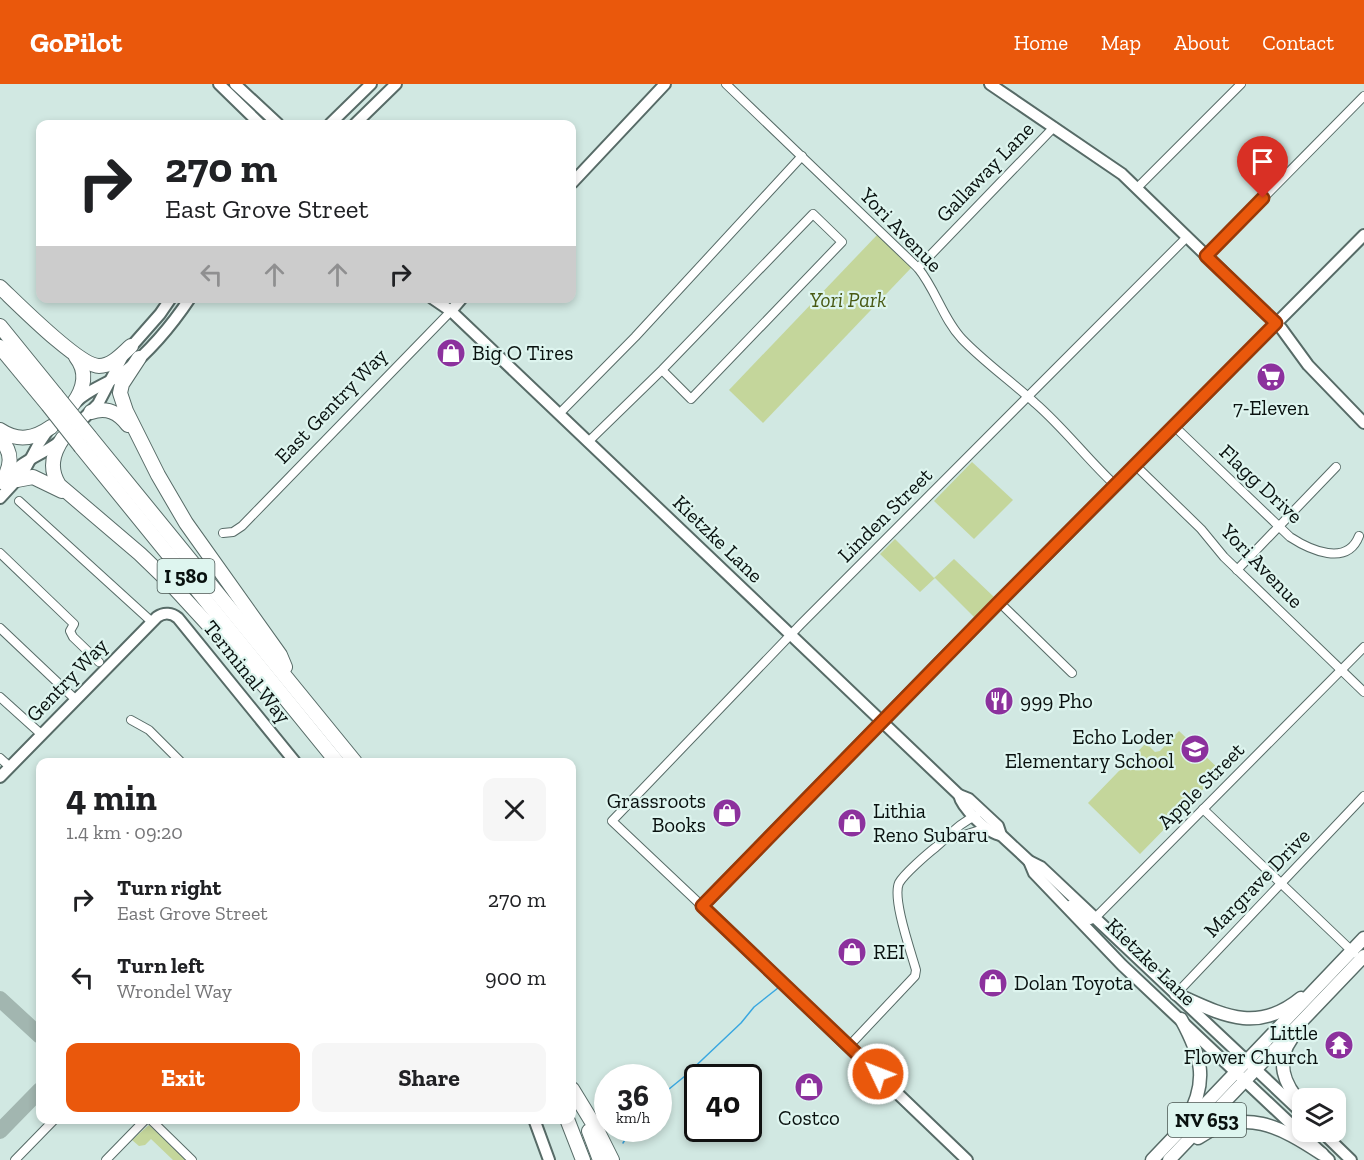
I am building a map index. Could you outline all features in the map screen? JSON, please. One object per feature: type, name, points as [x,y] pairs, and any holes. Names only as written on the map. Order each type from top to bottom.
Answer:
[{"type":"highway","points":[[0,287],[72,352],[88,363],[102,366],[135,352]]},
{"type":"highway","name":"I 580","points":[[0,326],[52,400],[334,758]]},
{"type":"highway","name":"I 580","points":[[0,347],[52,400]]},
{"type":"highway","points":[[72,352],[81,365],[83,377],[81,390],[73,404]]},
{"type":"highway","points":[[135,352],[120,393],[123,404],[176,507],[280,655],[293,685]]},
{"type":"highway","points":[[91,412],[102,410],[116,413],[127,423],[144,446]]},
{"type":"highway","points":[[0,430],[23,438],[38,435],[51,427]]},
{"type":"highway","points":[[63,438],[54,453],[53,472],[58,485],[156,569],[271,693],[291,705]]},
{"type":"highway","points":[[0,439],[8,448],[11,460],[9,470],[1,483]]},
{"type":"highway","name":"I 580","points":[[86,442],[293,685],[352,758]]},
{"type":"highway","points":[[17,480],[28,476],[39,478],[69,496]]},
{"type":"highway","points":[[576,1096],[612,1160]]},
{"type":"highway","points":[[576,1099],[600,1160]]},
{"type":"highway","points":[[569,1124],[583,1160]]},
{"type":"main road","points":[[1292,1092],[1283,1072],[1284,1053],[1318,1005],[1359,956],[1364,938]]},
{"type":"main road","points":[[1176,994],[1222,1015],[1234,1018],[1256,1018],[1277,1012],[1297,1002],[1332,972],[1359,956]]},
{"type":"main road","points":[[1252,1066],[1332,972]]},
{"type":"main road","points":[[1252,1066],[1318,1005]]},
{"type":"main road","points":[[1177,1135],[1193,1107],[1201,1081],[1196,1048],[1181,1019]]},
{"type":"main road","name":"NV 653","points":[[1170,1160],[1252,1066]]},
{"type":"main road","name":"NV 653","points":[[1152,1160],[1242,1077]]},
{"type":"main road","points":[[1170,1160],[1211,1130],[1235,1122],[1249,1121],[1277,1127],[1288,1132],[1326,1157]]},
{"type":"street","points":[[219,84],[256,120]]},
{"type":"street","points":[[235,84],[274,120]]},
{"type":"street","points":[[334,120],[371,84]]},
{"type":"street","points":[[359,120],[396,84]]},
{"type":"street","points":[[576,179],[665,84]]},
{"type":"street","name":"Yori Avenue","points":[[726,84],[918,268],[933,288],[961,338],[1072,439],[1085,456],[1115,485]]},
{"type":"street","points":[[990,84],[1115,168],[1276,323],[1308,365],[1364,423]]},
{"type":"street","points":[[1137,188],[1241,84]]},
{"type":"street","points":[[1206,256],[1364,96]]},
{"type":"street","name":"Gallaway Lane","points":[[918,268],[1054,127]]},
{"type":"street","points":[[559,414],[635,337],[802,156]]},
{"type":"street","points":[[588,442],[662,370],[813,214],[842,242],[691,399],[662,370]]},
{"type":"street","points":[[967,1160],[702,906],[999,602],[1364,235]]},
{"type":"street","name":"Linden Street","points":[[702,906],[612,821],[791,635],[1186,237]]},
{"type":"street","points":[[135,352],[167,303]]},
{"type":"street","name":"Kietzke Lane","points":[[440,303],[451,310],[959,795],[969,798],[989,825],[991,832],[1001,835],[1029,861],[1041,867],[1292,1104]]},
{"type":"street","name":"Kietzke Lane","points":[[448,303],[451,310]]},
{"type":"street","name":"East Gentry Way","points":[[224,533],[233,532],[242,526],[457,303]]},
{"type":"street","points":[[1,483],[20,464],[47,450],[91,412],[102,398],[123,356],[135,352],[184,304]]},
{"type":"street","points":[[0,498],[23,473],[51,427],[89,391],[111,380]]},
{"type":"street","name":"Flagg Drive","points":[[1174,426],[1298,542],[1334,555],[1348,551],[1359,536]]},
{"type":"street","name":"Yori Avenue","points":[[1135,465],[1202,529],[1215,548],[1237,570],[1364,692]]},
{"type":"street","points":[[1237,570],[1336,467]]},
{"type":"street","points":[[19,501],[152,622]]},
{"type":"street","points":[[0,553],[74,624],[70,631],[73,637],[99,662]]},
{"type":"street","points":[[999,602],[1072,673]]},
{"type":"street","name":"Gentry Way","points":[[0,777],[152,622],[165,614]]},
{"type":"street","name":"Terminal Way","points":[[165,614],[178,618],[292,758]]},
{"type":"street","points":[[0,628],[75,699]]},
{"type":"street","name":"Apple Street","points":[[1095,918],[1364,647]]},
{"type":"street","points":[[0,697],[41,734]]},
{"type":"street","points":[[131,720],[149,730],[177,758]]},
{"type":"street","points":[[0,758],[10,768]]},
{"type":"street","name":"Kietzke Lane","points":[[959,795],[962,804],[974,816],[989,825]]},
{"type":"street","name":"Margrave Drive","points":[[1176,994],[1364,796]]},
{"type":"street","points":[[1203,809],[1359,956]]},
{"type":"street","points":[[849,1046],[914,978],[916,970],[897,895],[900,883],[950,833],[974,816]]},
{"type":"street","points":[[947,838],[952,839],[989,825]]},
{"type":"street","name":"Kietzke Lane","points":[[1029,861],[1034,873],[1122,965],[1326,1157]]},
{"type":"street","points":[[1057,897],[1090,920],[1095,918]]},
{"type":"street","points":[[15,1160],[50,1124]]},
{"type":"street","points":[[106,1160],[143,1124]]},
{"type":"street","points":[[153,1124],[192,1160]]},
{"type":"street","points":[[536,1124],[549,1160]]},
{"type":"street","points":[[1333,1142],[1351,1160]]},
{"type":"green space","name":"Yori Park","points":[[878,234],[912,267],[763,423],[729,390]]},
{"type":"green space","points":[[972,462],[1013,500],[974,539],[934,501]]},
{"type":"green space","points":[[895,539],[934,578],[954,559],[994,597],[974,617],[935,578],[920,592],[880,554]]},
{"type":"green space","points":[[1179,731],[1221,771],[1140,854],[1088,803],[1146,743],[1155,752],[1160,751]]},
{"type":"green space","points":[[149,1125],[185,1160],[173,1160],[151,1139],[145,1145],[139,1146],[132,1140]]},
{"type":"waterway","points":[[672,1087],[741,1023],[754,1007],[778,988]]},
{"type":"taxiway","points":[[0,999],[36,1032]]},
{"type":"taxiway","points":[[0,1131],[36,1094]]},
{"type":"place","name":"Big O Tires","points":[[451,353]]},
{"type":"place","name":"7-Eleven","points":[[1271,377]]},
{"type":"place","name":"999 Pho","points":[[999,701]]},
{"type":"place","name":"Echo Loder Elementary School","points":[[1195,749]]},
{"type":"place","name":"Grassroots Books","points":[[727,813]]},
{"type":"place","name":"Lithia Reno Subaru","points":[[852,823]]},
{"type":"place","name":"REI","points":[[852,952]]},
{"type":"place","name":"Dolan Toyota","points":[[993,983]]},
{"type":"place","name":"Little Flower Church","points":[[1339,1045]]},
{"type":"place","name":"Costco","points":[[809,1087]]},
{"type":"route","points":[[878,1074],[702,906],[1276,323],[1206,256],[1263,198]]}]
